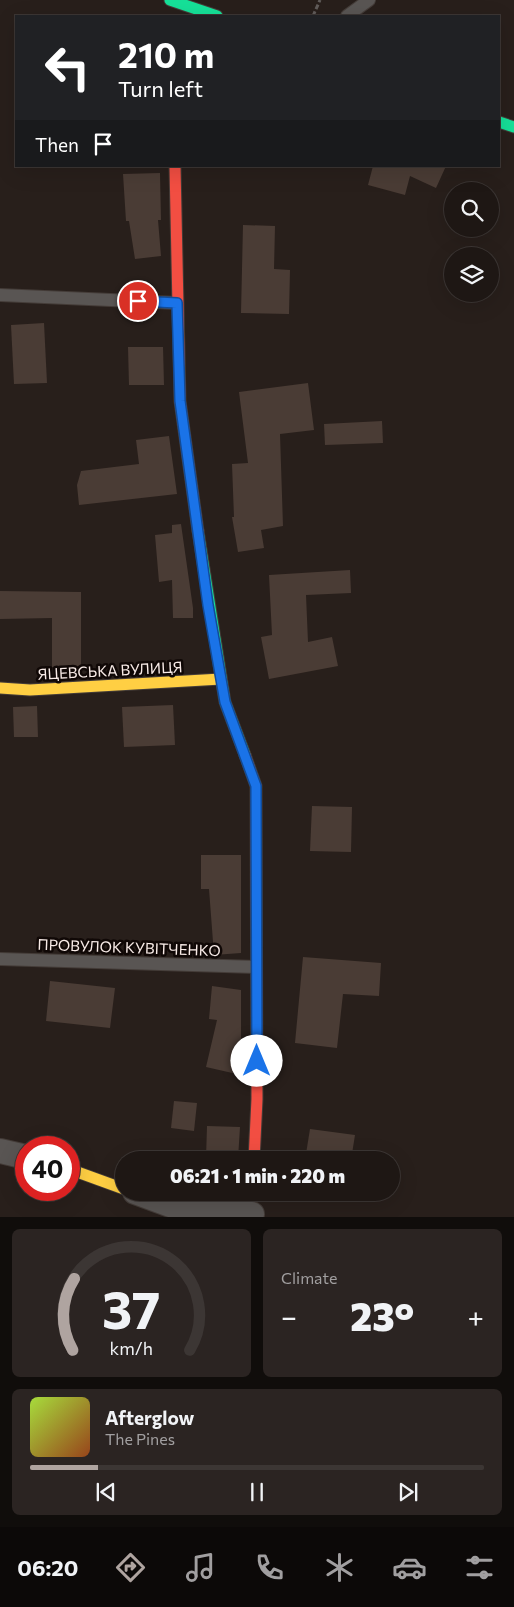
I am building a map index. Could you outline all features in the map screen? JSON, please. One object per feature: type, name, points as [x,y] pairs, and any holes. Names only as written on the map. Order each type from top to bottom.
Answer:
[{"type":"street","points":[[161,0],[185,10],[212,15]]},
{"type":"street","points":[[500,122],[514,127]]},
{"type":"street","points":[[174,167],[180,401],[225,702],[256,786],[257,1099],[254,1151]]},
{"type":"street","name":"ЯЦЕВСЬКА ВУЛИЦЯ","points":[[0,688],[30,690],[221,679]]},
{"type":"street","points":[[0,1151],[15,1154]]},
{"type":"street","points":[[80,1173],[115,1186]]},
{"type":"street","points":[[159,1201],[192,1213],[252,1208]]},
{"type":"lane","points":[[348,15],[369,0]]},
{"type":"lane","points":[[0,295],[177,303]]},
{"type":"lane","name":"ПРОВУЛОК КУВІТЧЕНКО","points":[[0,959],[256,967]]},
{"type":"path","points":[[313,15],[320,0]]},
{"type":"building","points":[[373,167],[446,167],[436,188],[410,176],[405,195],[368,185]]},
{"type":"building","points":[[160,173],[161,220],[158,220],[161,256],[135,259],[129,221],[126,221],[123,174]]},
{"type":"building","points":[[243,225],[275,226],[274,269],[290,270],[289,314],[241,313]]},
{"type":"building","points":[[44,323],[47,383],[14,384],[11,325]]},
{"type":"building","points":[[128,347],[163,347],[164,385],[129,385]]},
{"type":"building","points":[[308,383],[314,430],[280,434],[283,526],[261,530],[264,548],[238,552],[232,517],[234,517],[232,464],[248,463],[239,392]]},
{"type":"building","points":[[382,421],[383,443],[325,445],[324,424]]},
{"type":"building","points":[[169,436],[177,494],[79,505],[77,485],[81,471],[139,464],[136,440]]},
{"type":"building","points":[[181,524],[193,618],[173,618],[172,580],[159,582],[155,535],[172,533],[172,525]]},
{"type":"building","points":[[350,570],[351,593],[306,595],[308,642],[332,637],[338,666],[269,679],[261,637],[272,635],[269,575]]},
{"type":"building","points":[[0,591],[81,592],[81,667],[52,667],[52,618],[0,619]]},
{"type":"building","points":[[173,705],[175,745],[124,747],[122,707]]},
{"type":"building","points":[[37,706],[38,737],[14,737],[13,707]]},
{"type":"building","points":[[312,806],[352,807],[351,852],[310,851]]},
{"type":"building","points":[[201,855],[241,855],[241,953],[214,955],[209,889],[201,889]]},
{"type":"building","points":[[303,957],[381,963],[379,996],[343,994],[337,1048],[295,1043]]},
{"type":"building","points":[[50,981],[115,988],[110,1028],[46,1021]]},
{"type":"building","points":[[212,986],[241,990],[241,1075],[206,1067],[217,1020],[209,1019]]},
{"type":"building","points":[[174,1101],[197,1103],[194,1131],[171,1128]]},
{"type":"building","points":[[207,1126],[240,1127],[238,1151],[206,1151]]},
{"type":"building","points":[[310,1129],[355,1135],[352,1151],[306,1151]]},
{"type":"traffic: fast","points":[[170,0],[214,15]]},
{"type":"traffic: fast","points":[[500,122],[514,127]]},
{"type":"traffic: fast","points":[[198,531],[225,702],[245,755]]},
{"type":"traffic: slow","points":[[0,688],[30,690],[221,679]]},
{"type":"traffic: slow","points":[[80,1173],[115,1186]]},
{"type":"traffic: jam","points":[[175,167],[180,401],[198,531]]},
{"type":"traffic: jam","points":[[245,755],[256,786],[257,1099],[254,1151]]},
{"type":"route","points":[[138,301],[177,303],[180,401],[208,605],[225,702],[256,786],[257,1061]]}]
